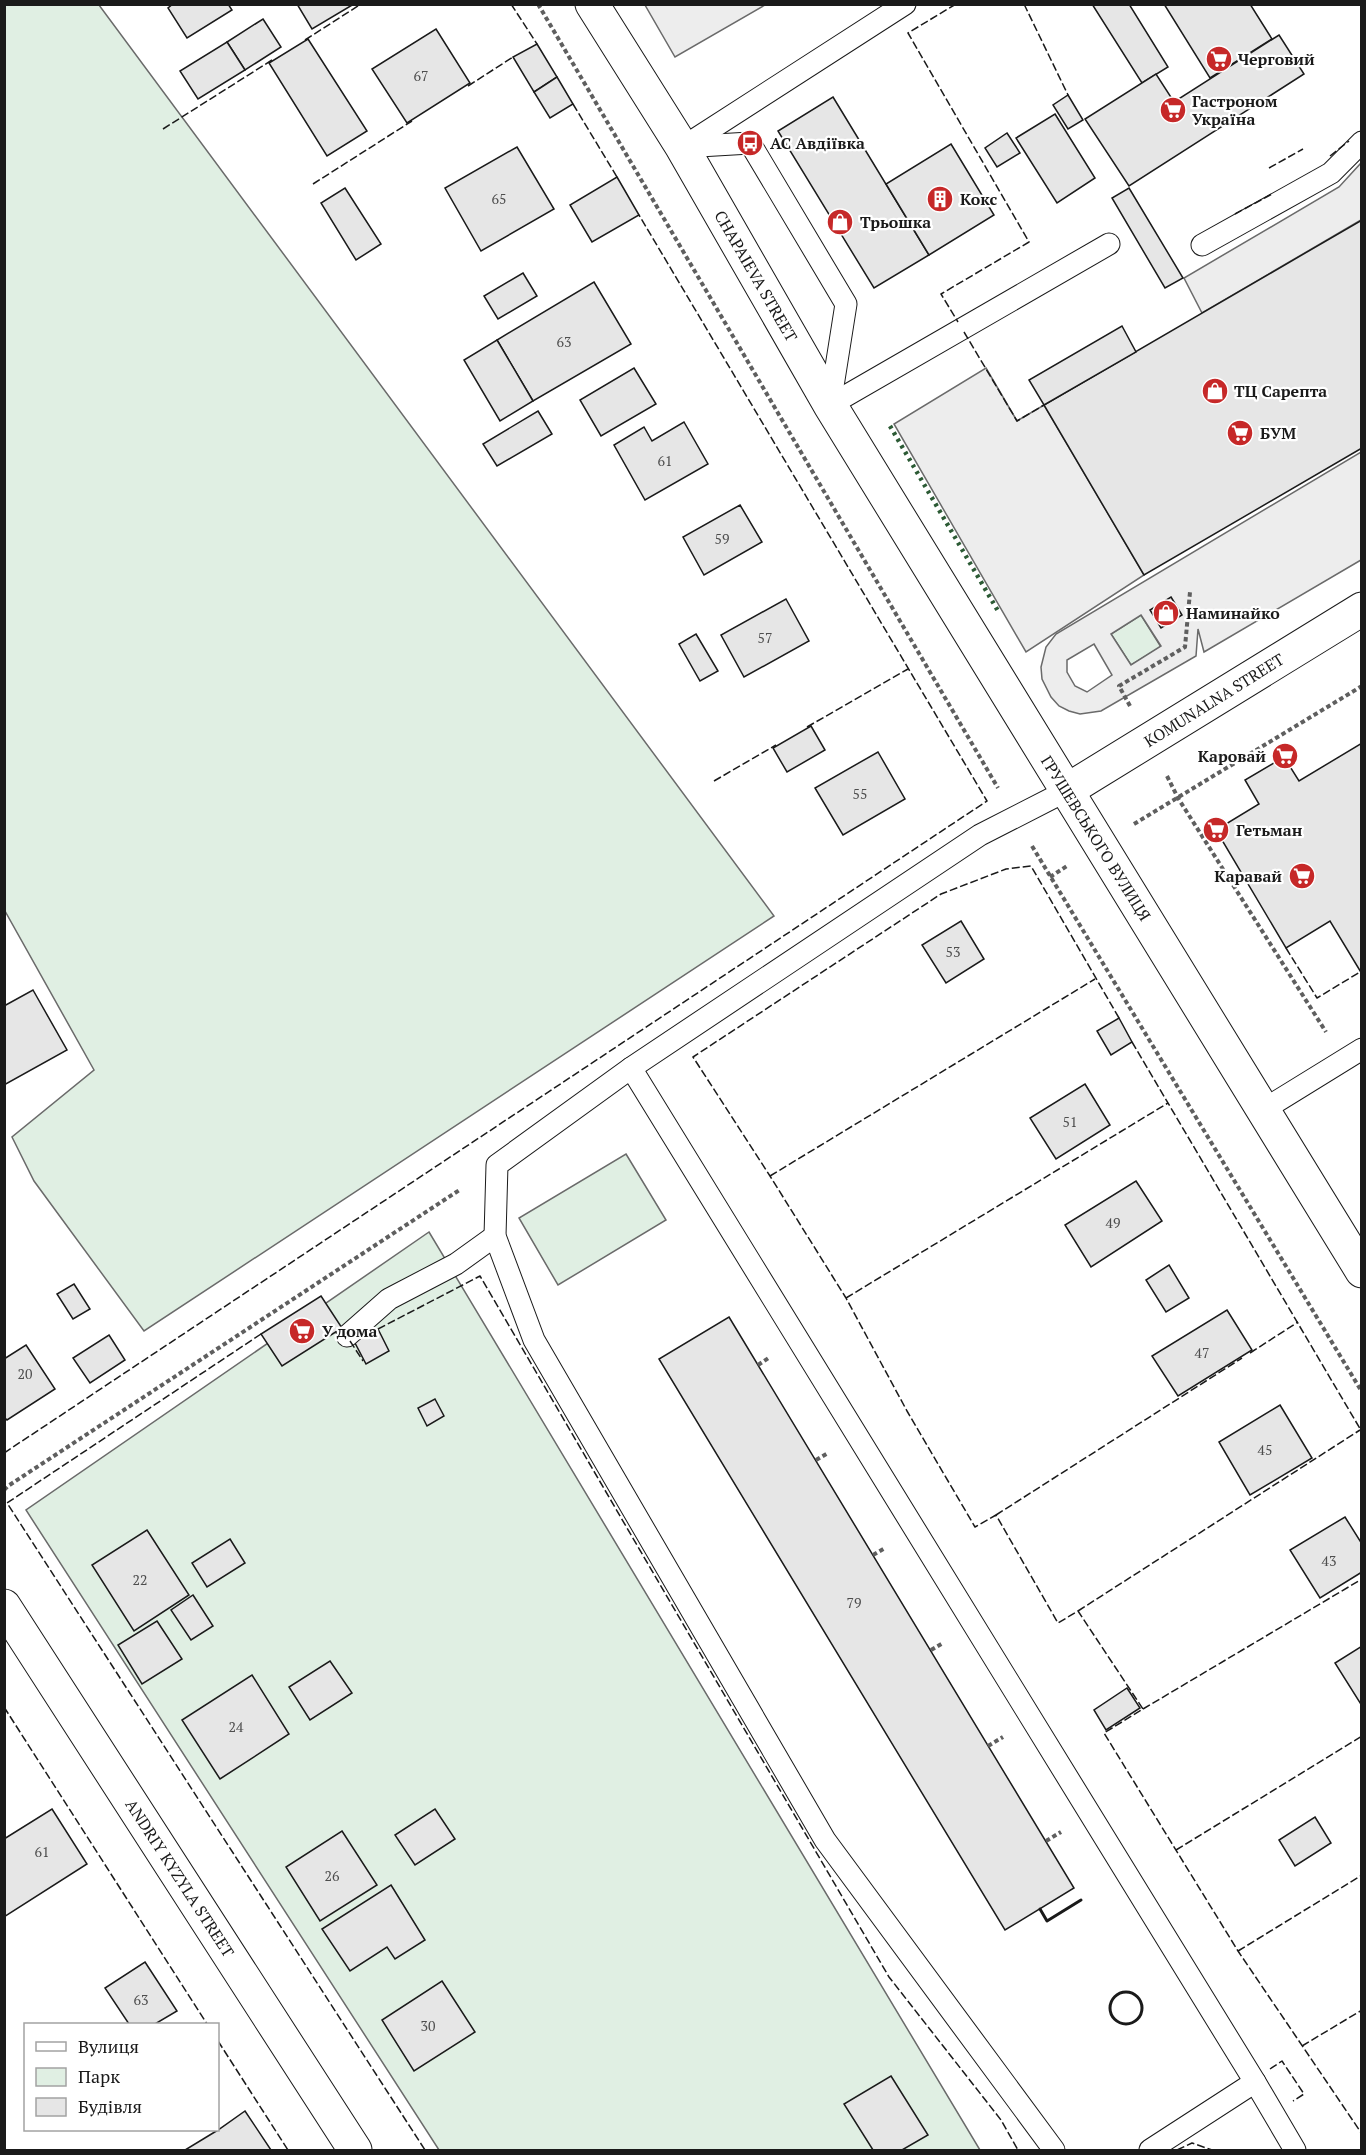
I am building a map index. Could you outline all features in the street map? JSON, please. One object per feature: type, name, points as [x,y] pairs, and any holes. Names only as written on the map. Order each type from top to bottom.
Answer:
[{"type":"main road","name":"CHAPAIEVA STREET","points":[[592,4],[682,147],[830,405]]},
{"type":"main road","name":"ГРУШЕВСЬКОГО ВУЛИЦЯ","points":[[830,405],[1362,1271]]},
{"type":"main road","name":"KOMUNALNA STREET","points":[[1066,791],[1362,609]]},
{"type":"main road","name":"ANDRIY KYZYLA STREET","points":[[4,1606],[355,2151]]},
{"type":"lane","points":[[682,147],[905,4]]},
{"type":"lane","points":[[1202,245],[1331,173],[1362,142]]},
{"type":"lane","points":[[682,147],[750,143],[846,304],[830,405]]},
{"type":"lane","points":[[830,405],[1109,244]]},
{"type":"lane","points":[[1054,2151],[825,1840],[534,1340],[495,1236],[497,1165],[631,1068],[980,835],[1066,791]]},
{"type":"lane","points":[[1263,1110],[1353,1055]]},
{"type":"lane","points":[[631,1068],[1256,2082],[1295,2151]]},
{"type":"lane","points":[[347,1336],[389,1299],[456,1264],[495,1236]]},
{"type":"lane","points":[[1150,2151],[1256,2082]]},
{"type":"path","points":[[538,4],[1050,877],[1362,1392]]},
{"type":"path","points":[[1190,592],[1185,647],[1119,686],[1178,798],[1353,1055]]},
{"type":"path","points":[[1050,877],[1362,686]]},
{"type":"path","points":[[4,1491],[18,1479],[497,1165]]},
{"type":"green space","points":[[4,5],[99,5],[774,916],[144,1331],[34,1181],[12,1137],[94,1070],[5,911]]},
{"type":"green space","points":[[1141,615],[1161,647],[1131,665],[1111,634]]},
{"type":"green space","points":[[626,1154],[666,1220],[558,1285],[519,1218]]},
{"type":"green space","points":[[429,1232],[980,2150],[439,2150],[26,1510]]},
{"type":"shaded area","points":[[645,5],[765,5],[675,57]]},
{"type":"shaded area","points":[[1361,163],[1361,220],[1202,313],[1184,278],[1339,187]]},
{"type":"shaded area","points":[[986,368],[1017,421],[1044,405],[1144,575],[1026,652],[894,424]]},
{"type":"shaded area","points":[[1361,452],[1361,560],[1204,652],[1198,629],[1196,656],[1101,711],[1080,714],[1069,711],[1059,706],[1051,697],[1042,679],[1041,667],[1046,647],[1056,634]],"holes":[[[1141,615],[1161,646],[1131,665],[1111,634]],[[1094,644],[1112,675],[1087,692],[1075,686],[1067,672],[1067,660]]]},
{"type":"building","points":[[173,4],[228,4],[232,10],[187,38],[168,8]]},
{"type":"building","points":[[297,4],[354,4],[312,29]]},
{"type":"building","points":[[1092,4],[1129,4],[1168,67],[1142,83]]},
{"type":"building","name":"Черговий","points":[[1164,4],[1250,4],[1272,39],[1210,78]]},
{"type":"building","points":[[263,19],[281,47],[245,70],[227,42]]},
{"type":"building","points":[[436,29],[470,83],[407,123],[372,69]]},
{"type":"building","name":"Гастроном Україна","points":[[1279,35],[1304,74],[1129,186],[1085,119],[1156,74],[1174,102]]},
{"type":"building","points":[[308,39],[367,131],[327,156],[269,63]]},
{"type":"building","points":[[227,42],[245,70],[198,99],[180,71]]},
{"type":"building","points":[[537,44],[557,77],[534,92],[513,57]]},
{"type":"building","points":[[557,77],[573,104],[550,118],[534,92]]},
{"type":"building","points":[[1068,95],[1083,120],[1068,129],[1053,105]]},
{"type":"building","points":[[833,97],[929,255],[874,288],[778,131]]},
{"type":"building","points":[[1055,114],[1095,178],[1057,203],[1016,138]]},
{"type":"building","points":[[1007,133],[1020,153],[997,167],[985,148]]},
{"type":"building","name":"Кокс","points":[[951,144],[994,215],[929,255],[886,184]]},
{"type":"building","points":[[517,147],[554,209],[481,251],[445,188]]},
{"type":"building","points":[[617,177],[639,215],[592,242],[570,205]]},
{"type":"building","points":[[345,188],[381,244],[356,260],[321,203]]},
{"type":"building","points":[[1129,188],[1183,278],[1165,288],[1112,198]]},
{"type":"building","name":"ТЦ Сарепта","points":[[1362,220],[1362,448],[1144,575],[1044,405]]},
{"type":"building","points":[[523,273],[537,296],[498,319],[484,296]]},
{"type":"building","points":[[594,282],[631,344],[533,401],[497,340]]},
{"type":"building","points":[[1122,326],[1136,352],[1044,405],[1029,380]]},
{"type":"building","points":[[497,340],[533,401],[500,421],[464,360]]},
{"type":"building","points":[[634,368],[656,404],[601,436],[580,400]]},
{"type":"building","points":[[538,411],[552,434],[497,466],[483,444]]},
{"type":"building","points":[[684,422],[708,464],[645,500],[614,445],[644,427],[652,441]]},
{"type":"building","points":[[740,505],[762,542],[704,575],[683,537]]},
{"type":"building","name":"Наминайко","points":[[1171,597],[1182,615],[1161,628],[1150,610]]},
{"type":"building","points":[[786,599],[809,641],[744,677],[721,635]]},
{"type":"building","points":[[696,634],[718,671],[700,681],[679,644]]},
{"type":"building","points":[[811,726],[825,750],[787,772],[773,748]]},
{"type":"building","name":"Каравай","points":[[1362,743],[1362,974],[1330,921],[1286,948],[1216,830],[1259,804],[1245,780],[1284,757],[1299,781]]},
{"type":"building","points":[[878,752],[905,799],[843,835],[815,788]]},
{"type":"building","points":[[961,921],[984,959],[946,983],[922,945]]},
{"type":"building","points":[[33,990],[67,1050],[4,1085],[4,1006]]},
{"type":"building","points":[[1119,1018],[1132,1042],[1111,1055],[1097,1031]]},
{"type":"building","points":[[1085,1084],[1110,1125],[1056,1159],[1030,1118]]},
{"type":"building","points":[[1136,1181],[1162,1221],[1091,1267],[1065,1225]]},
{"type":"building","points":[[1169,1265],[1189,1298],[1166,1312],[1146,1280]]},
{"type":"building","points":[[74,1284],[90,1309],[73,1319],[57,1294]]},
{"type":"building","name":"У дома","points":[[321,1296],[342,1328],[282,1366],[261,1334]]},
{"type":"building","points":[[1227,1310],[1252,1350],[1178,1396],[1152,1356]]},
{"type":"building","points":[[729,1317],[1074,1888],[1005,1930],[659,1359]]},
{"type":"building","points":[[378,1329],[389,1351],[366,1364],[354,1341]]},
{"type":"building","points":[[109,1335],[125,1360],[90,1383],[73,1358]]},
{"type":"building","points":[[26,1345],[55,1389],[7,1420],[4,1417],[4,1359]]},
{"type":"building","points":[[435,1399],[444,1416],[427,1426],[418,1408]]},
{"type":"building","points":[[1280,1405],[1312,1458],[1250,1495],[1219,1442]]},
{"type":"building","points":[[1345,1517],[1362,1544],[1362,1572],[1320,1598],[1290,1550]]},
{"type":"building","points":[[147,1530],[189,1595],[134,1631],[92,1565]]},
{"type":"building","points":[[230,1539],[245,1563],[207,1587],[192,1563]]},
{"type":"building","points":[[193,1595],[213,1626],[191,1640],[171,1610]]},
{"type":"building","points":[[157,1621],[182,1659],[142,1684],[118,1645]]},
{"type":"building","points":[[1362,1646],[1362,1706],[1335,1663]]},
{"type":"building","points":[[330,1661],[352,1693],[310,1720],[289,1687]]},
{"type":"building","points":[[252,1675],[289,1734],[220,1779],[182,1720]]},
{"type":"building","points":[[1127,1688],[1140,1708],[1106,1730],[1094,1710]]},
{"type":"building","points":[[52,1809],[87,1864],[4,1917],[4,1839]]},
{"type":"building","points":[[435,1809],[455,1839],[415,1865],[395,1835]]},
{"type":"building","points":[[1315,1817],[1331,1843],[1295,1866],[1279,1840]]},
{"type":"building","points":[[342,1831],[377,1885],[320,1921],[286,1867]]},
{"type":"building","points":[[391,1885],[425,1940],[395,1959],[387,1947],[350,1971],[322,1929]]},
{"type":"building","points":[[145,1962],[177,2011],[157,2023],[128,2023],[105,1988]]},
{"type":"building","points":[[442,1981],[475,2032],[414,2071],[382,2020]]},
{"type":"building","points":[[891,2076],[928,2135],[902,2150],[873,2150],[844,2104]]},
{"type":"building","points":[[245,2111],[271,2150],[185,2150]]},
{"type":"hedge","points":[[890,426],[998,611]]},
{"type":"fence","points":[[305,40],[361,4]]},
{"type":"fence","points":[[511,4],[537,44]]},
{"type":"fence","points":[[956,4],[908,33],[1029,242],[941,294],[958,322]]},
{"type":"fence","points":[[1024,4],[1068,95]]},
{"type":"fence","points":[[468,86],[513,57]]},
{"type":"fence","points":[[163,129],[272,60]]},
{"type":"fence","points":[[573,104],[617,177]]},
{"type":"fence","points":[[313,184],[412,121]]},
{"type":"fence","points":[[1330,156],[1349,141]]},
{"type":"fence","points":[[1269,168],[1303,149]]},
{"type":"fence","points":[[1235,214],[1272,194]]},
{"type":"fence","points":[[4,1453],[987,801],[639,215]]},
{"type":"fence","points":[[964,332],[1017,421],[1044,405]]},
{"type":"fence","points":[[807,727],[908,669]]},
{"type":"fence","points":[[714,781],[776,745]]},
{"type":"fence","points":[[1119,1018],[1031,866],[1006,869],[941,894],[693,1057],[846,1298],[907,1411],[975,1527],[996,1515],[1058,1623],[1078,1611],[1143,1709],[1104,1733],[1238,1951],[1362,2134]]},
{"type":"fence","points":[[1286,948],[1317,998],[1360,972]]},
{"type":"fence","points":[[770,1176],[1095,979]]},
{"type":"fence","points":[[1132,1042],[1362,1432]]},
{"type":"fence","points":[[846,1298],[1168,1103]]},
{"type":"fence","points":[[378,1329],[480,1276],[889,1977],[1001,2120],[1018,2150]]},
{"type":"fence","points":[[1250,1353],[1298,1322]]},
{"type":"fence","points":[[261,1334],[7,1503],[425,2150]]},
{"type":"fence","points":[[350,1341],[363,1361]]},
{"type":"fence","points":[[996,1515],[1242,1358]]},
{"type":"fence","points":[[1078,1611],[1360,1430]]},
{"type":"fence","points":[[1143,1709],[1362,1579]]},
{"type":"fence","points":[[4,1707],[206,2023]]},
{"type":"fence","points":[[1176,1850],[1362,1736]]},
{"type":"fence","points":[[1238,1951],[1362,1875]]},
{"type":"fence","points":[[1302,2046],[1362,2010]]},
{"type":"fence","points":[[219,2043],[288,2150]]},
{"type":"fence","points":[[1270,2069],[1282,2061],[1304,2094],[1293,2101]]},
{"type":"fence","points":[[1177,2150],[1192,2143],[1212,2150]]},
{"type":"wall","points":[[1040,1909],[1047,1921],[1081,1900]]},
{"type":"wall","points":[[1126,1992],[1137,1997],[1142,2008],[1137,2019],[1126,2024],[1115,2019],[1110,2008],[1115,1997],[1126,1992]]},
{"type":"place","name":"Черговий","points":[[1219,59]]},
{"type":"place","name":"Гастроном Україна","points":[[1173,110]]},
{"type":"place","name":"АС Авдіївка","points":[[750,143]]},
{"type":"place","name":"Кокс","points":[[940,199]]},
{"type":"place","name":"Трьошка","points":[[840,222]]},
{"type":"place","name":"ТЦ Сарепта","points":[[1215,391]]},
{"type":"place","name":"БУМ","points":[[1240,433]]},
{"type":"place","name":"Наминайко","points":[[1166,613]]},
{"type":"place","name":"Каровай","points":[[1285,756]]},
{"type":"place","name":"Гетьман","points":[[1216,830]]},
{"type":"place","name":"Каравай","points":[[1302,876]]},
{"type":"place","name":"У дома","points":[[302,1331]]}]
